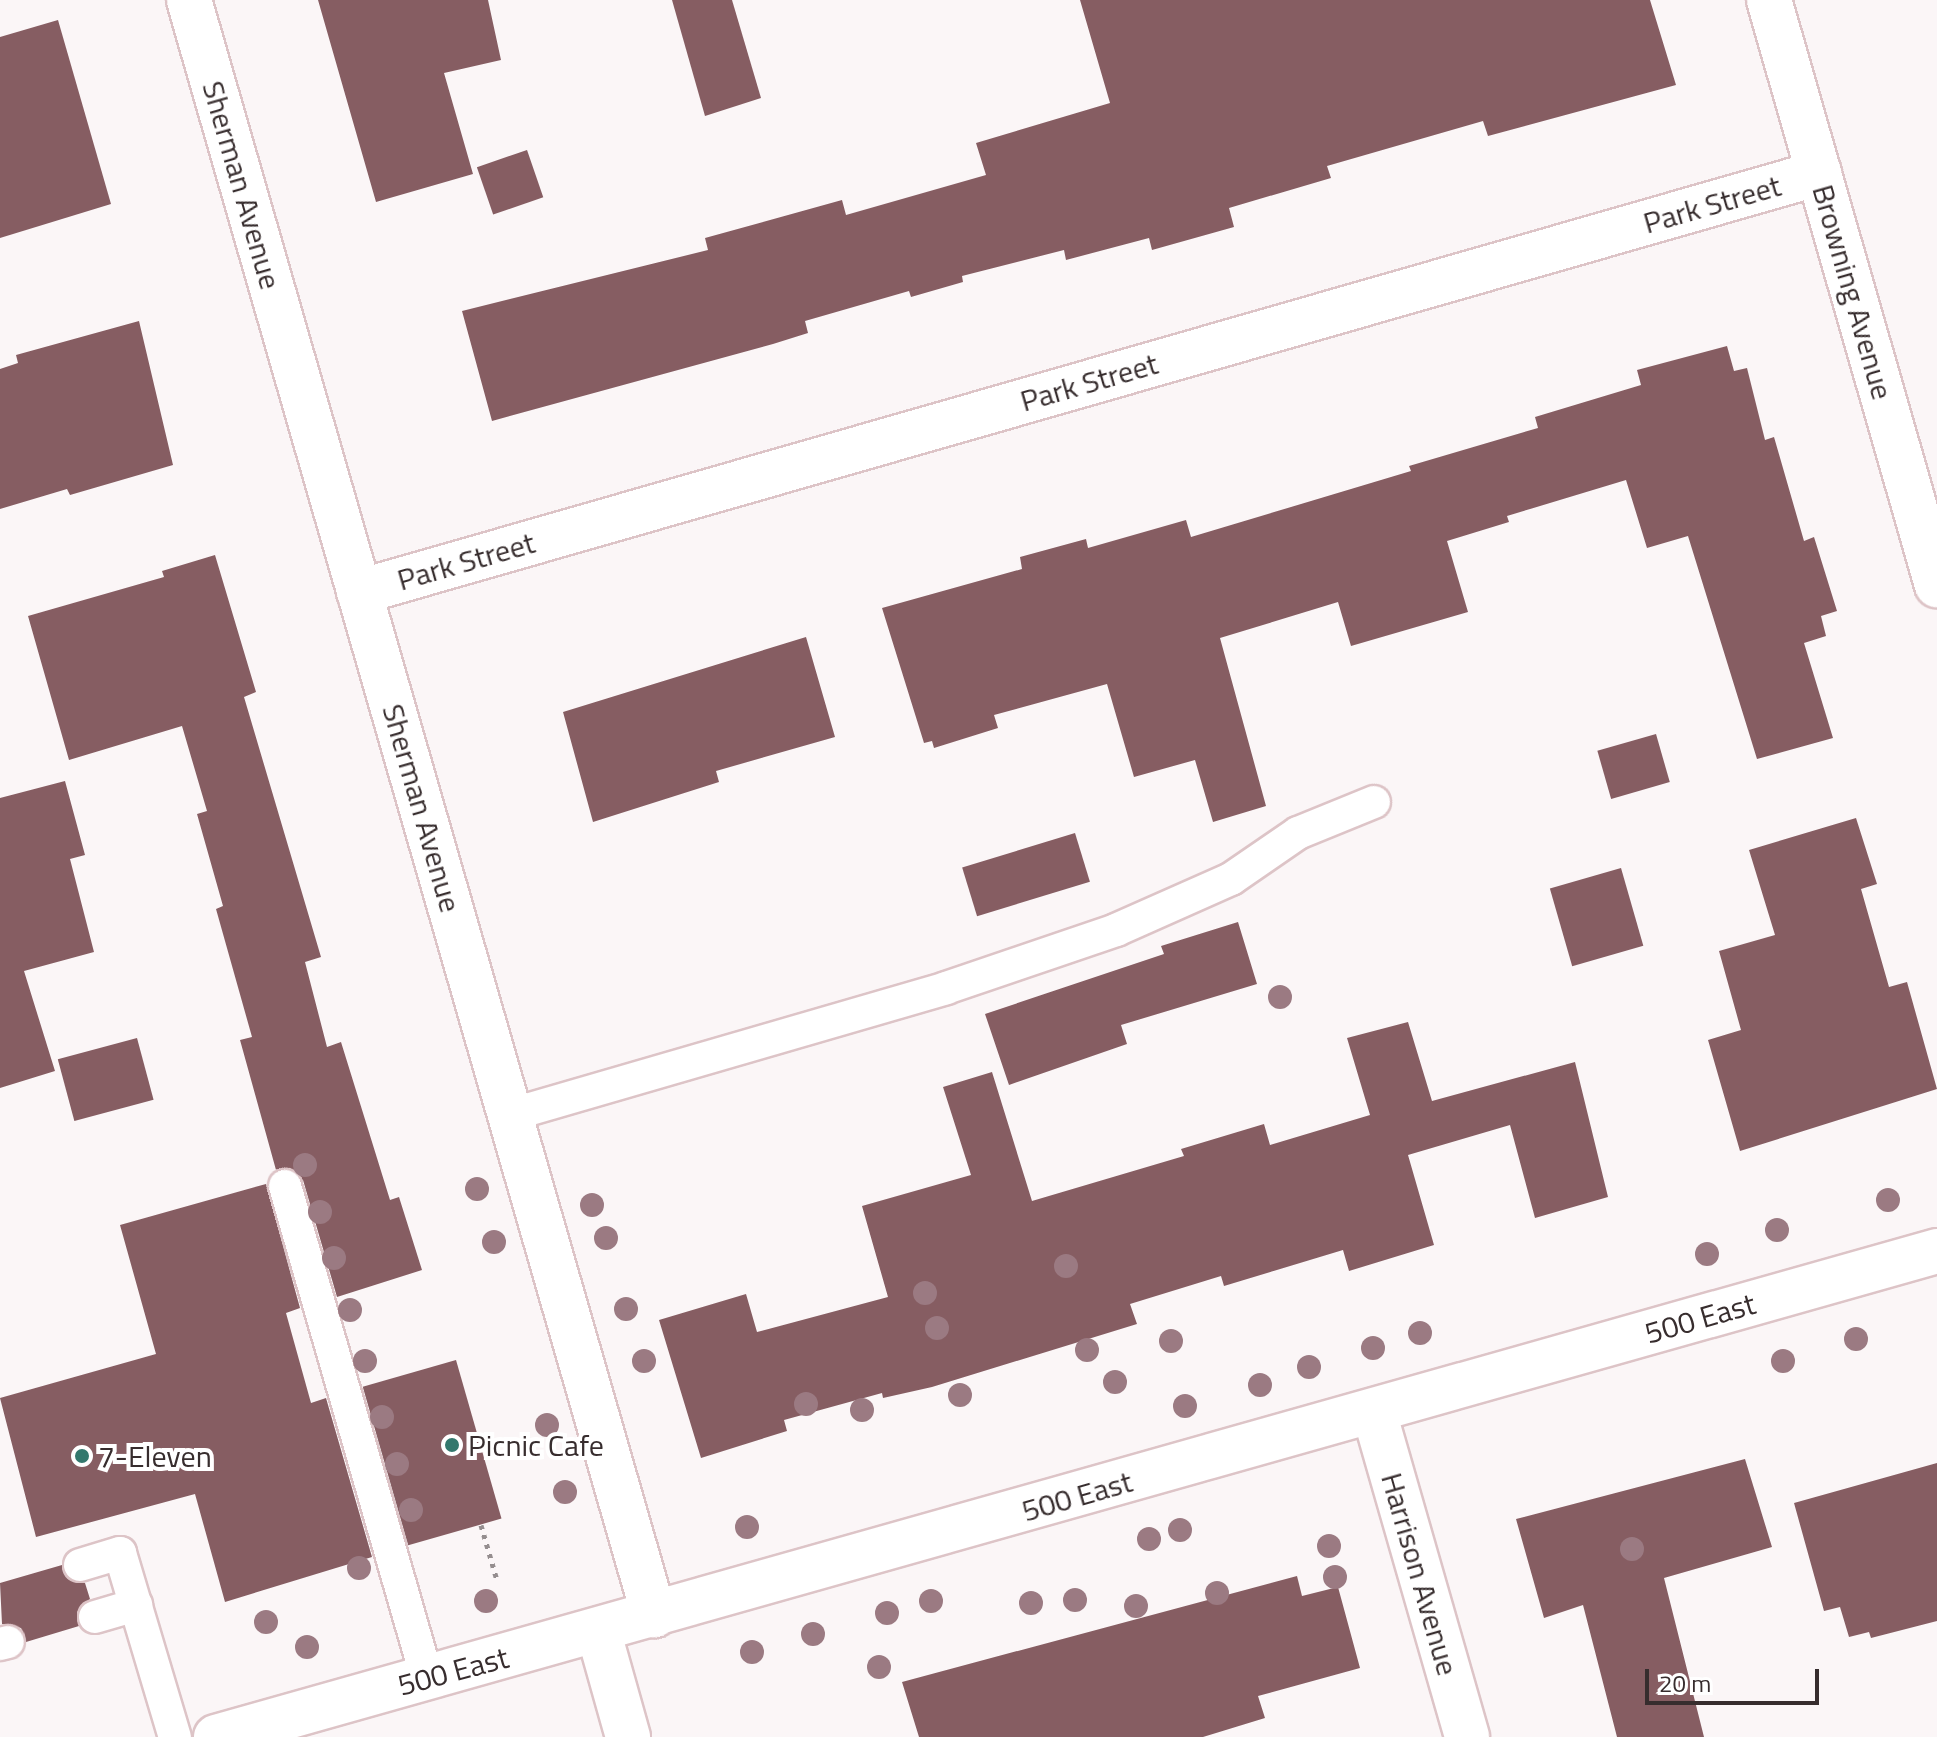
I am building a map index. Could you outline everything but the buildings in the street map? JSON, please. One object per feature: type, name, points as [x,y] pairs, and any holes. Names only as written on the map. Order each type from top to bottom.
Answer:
[{"type":"street","name":"Sherman Avenue","points":[[189,0],[654,1615]]},
{"type":"street","name":"Browning Avenue","points":[[1769,0],[1937,585]]},
{"type":"street","name":"Park Street","points":[[359,592],[1819,173]]},
{"type":"street","name":"500 East","points":[[216,1737],[1937,1251]]},
{"type":"street","name":"Harrison Avenue","points":[[1374,1412],[1467,1737]]},
{"type":"street","points":[[598,1630],[628,1737]]},
{"type":"lane","points":[[510,1115],[946,988],[1116,930],[1231,879],[1298,833],[1374,802]]},
{"type":"lane","points":[[285,1186],[427,1678]]},
{"type":"lane","points":[[80,1565],[120,1553],[175,1737]]},
{"type":"lane","points":[[95,1617],[136,1605]]},
{"type":"path","points":[[481,1525],[497,1580]]},
{"type":"place","name":"Picnic Cafe","points":[[452,1445]]},
{"type":"place","name":"7-Eleven","points":[[82,1456]]}]
